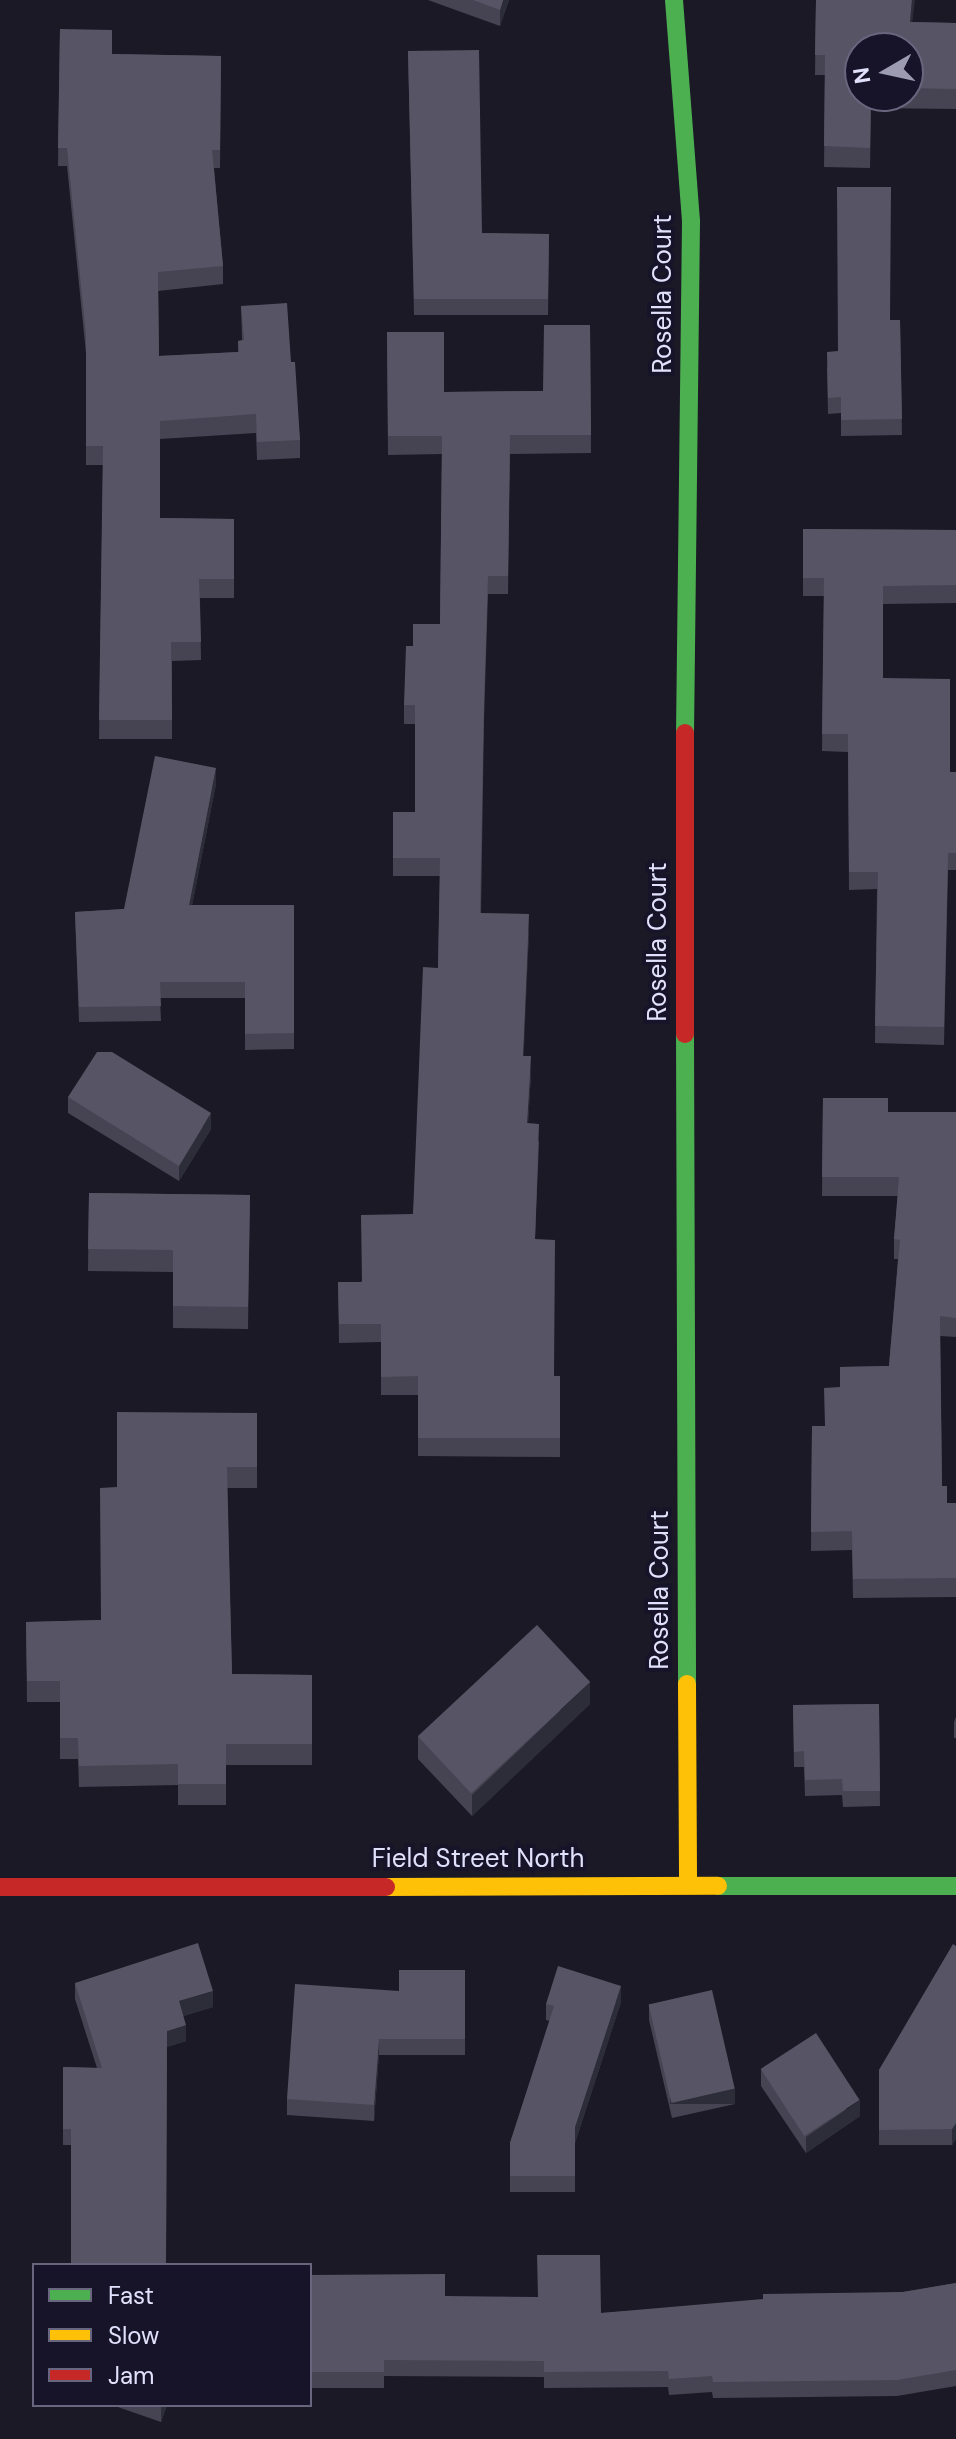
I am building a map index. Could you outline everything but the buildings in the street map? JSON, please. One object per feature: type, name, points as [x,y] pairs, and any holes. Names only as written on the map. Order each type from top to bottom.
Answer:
[{"type":"street","name":"Rosella Court","points":[[674,0],[691,222],[684,865],[688,1885]]},
{"type":"street","name":"Field Street North","points":[[0,1887],[956,1886]]},
{"type":"traffic: fast","points":[[674,0],[691,222],[685,733]]},
{"type":"traffic: fast","points":[[685,1034],[687,1684]]},
{"type":"traffic: fast","points":[[718,1886],[956,1886]]},
{"type":"traffic: slow","points":[[687,1684],[688,1885]]},
{"type":"traffic: slow","points":[[386,1887],[718,1886]]},
{"type":"traffic: jam","points":[[685,733],[685,1034]]},
{"type":"traffic: jam","points":[[0,1887],[386,1887]]}]
